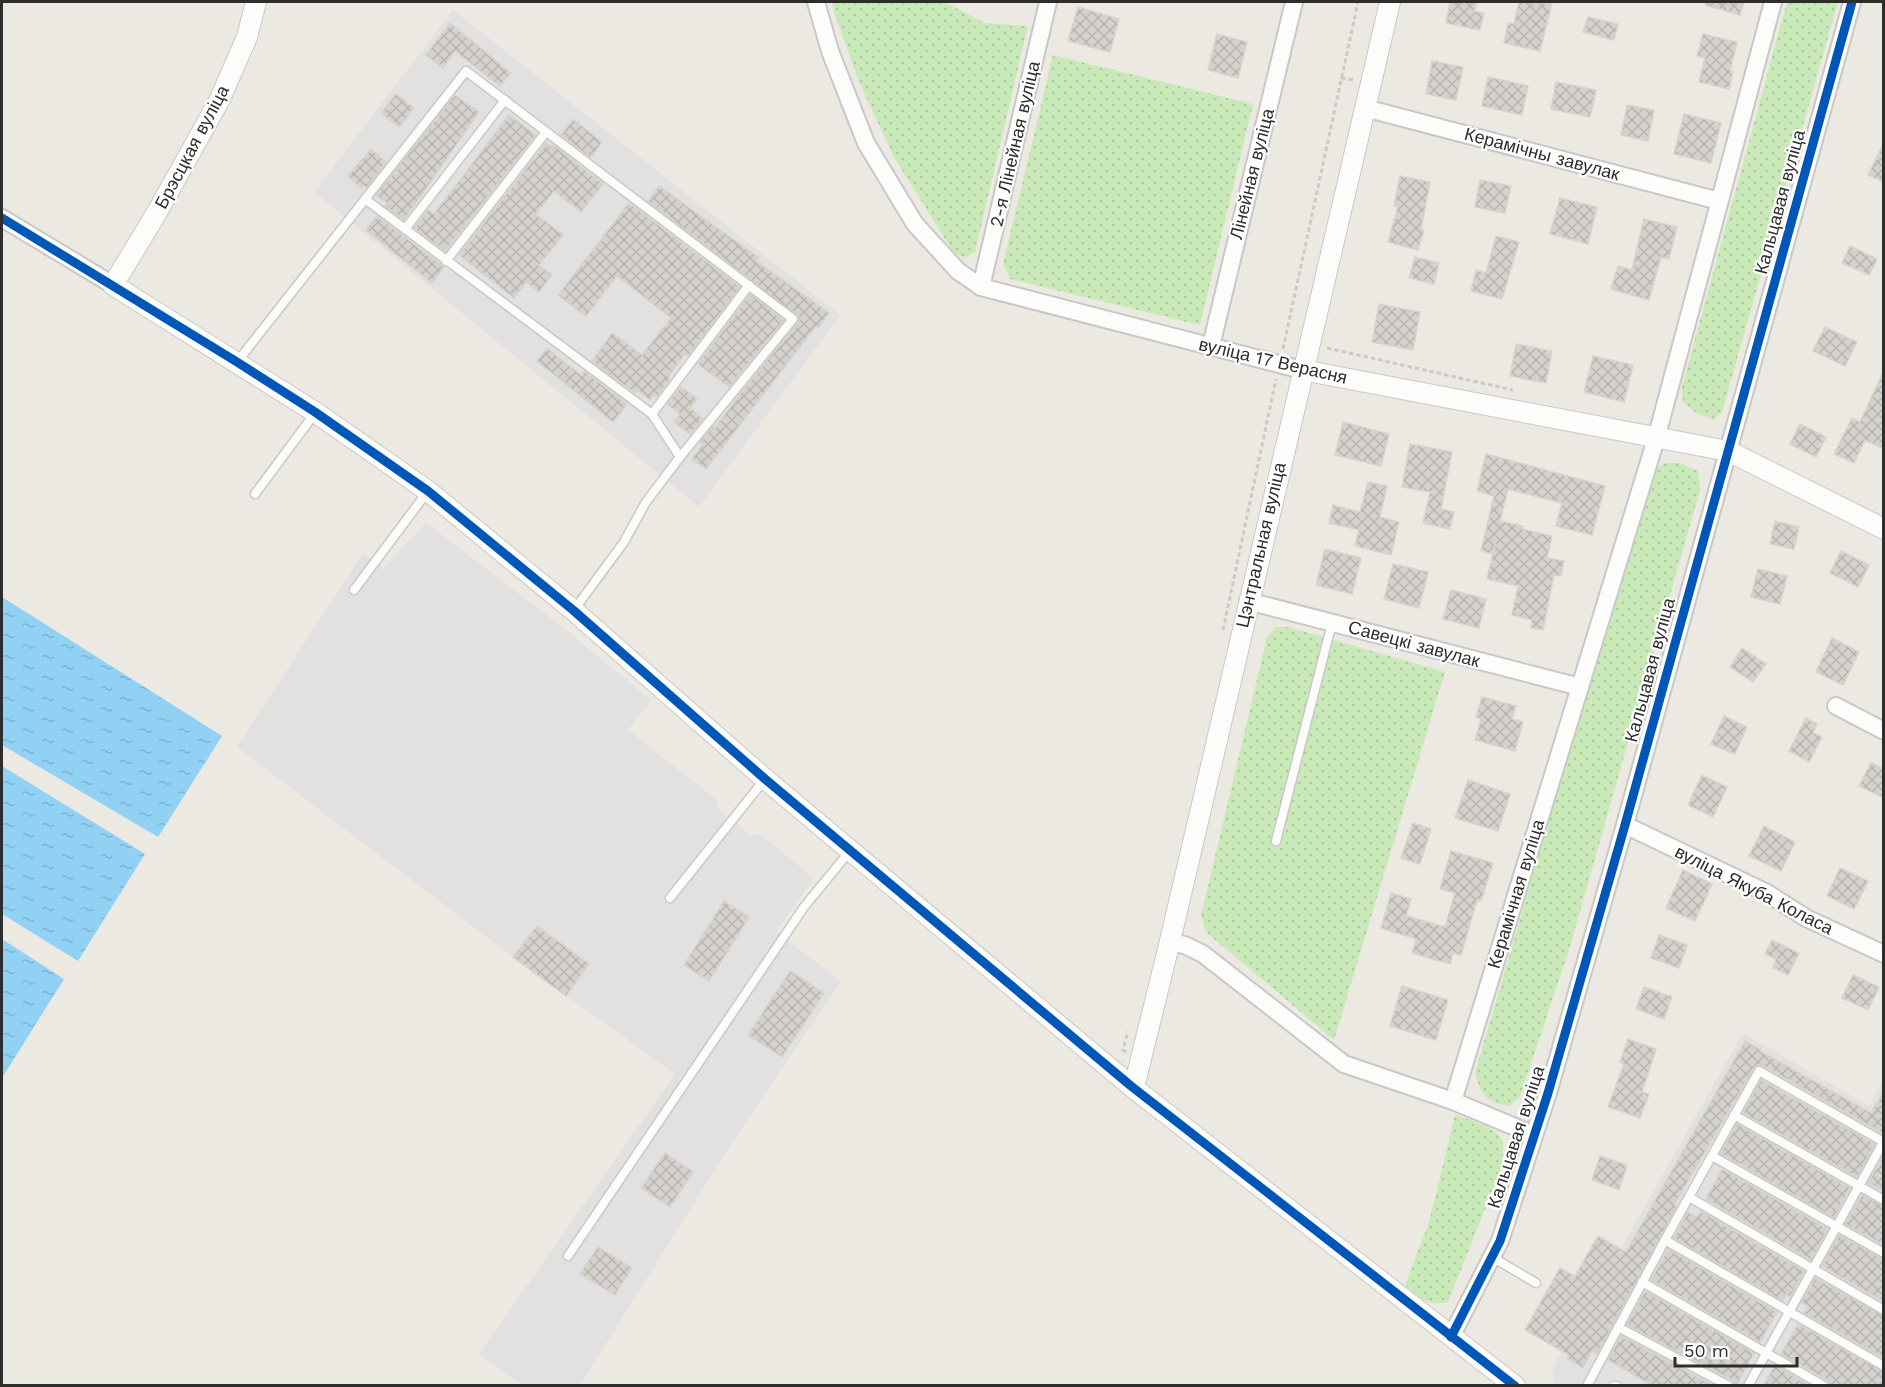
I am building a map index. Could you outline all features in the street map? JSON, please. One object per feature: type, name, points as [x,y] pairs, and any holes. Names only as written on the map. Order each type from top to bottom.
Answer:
[{"type":"street","name":"Брэсцкая вуліца","points":[[113,285],[156,214],[219,101],[247,37],[256,2]]},
{"type":"street","name":"вуліца 17 Верасня","points":[[816,2],[830,51],[866,143],[915,224],[958,271],[981,287],[1302,370],[1728,451],[1884,529]]},
{"type":"street","name":"2-я Лінейная вуліца","points":[[981,287],[1048,2]]},
{"type":"street","name":"Лінейная вуліца","points":[[1211,346],[1294,2]]},
{"type":"street","name":"Цэнтральная вуліца","points":[[1131,1086],[1136,1078],[1170,941],[1308,344],[1390,2]]},
{"type":"street","name":"Керамічная вуліца","points":[[1453,1101],[1656,439],[1773,2]]},
{"type":"street","name":"Кальцавая вуліца","points":[[1451,1338],[1500,1240],[1548,1093],[1625,825],[1852,2]]},
{"type":"street","name":"Керамічны завулак","points":[[1365,108],[1719,201]]},
{"type":"street","points":[[2,218],[237,362],[315,412],[428,490],[573,610],[765,779],[1131,1086],[1515,1386]]},
{"type":"street","name":"Савецкі завулак","points":[[1248,601],[1580,687]]},
{"type":"street","points":[[1836,706],[1884,731]]},
{"type":"street","name":"вуліца Якуба Коласа","points":[[1625,825],[1767,893],[1806,918],[1884,954]]},
{"type":"street","points":[[1170,941],[1203,954],[1344,1064],[1453,1101],[1534,1135]]},
{"type":"lane","points":[[237,362],[466,71],[793,319],[680,457],[646,502],[624,542],[573,610]]},
{"type":"lane","points":[[405,229],[505,100]]},
{"type":"lane","points":[[446,261],[546,132]]},
{"type":"lane","points":[[366,199],[652,414],[680,457]]},
{"type":"lane","points":[[652,414],[749,285]]},
{"type":"lane","points":[[255,494],[315,412]]},
{"type":"lane","points":[[354,590],[428,490]]},
{"type":"lane","points":[[1276,842],[1332,623]]},
{"type":"lane","points":[[670,898],[765,779]]},
{"type":"lane","points":[[568,1256],[804,907],[850,851]]},
{"type":"lane","points":[[1587,1386],[1759,1071],[1883,1142],[1748,1386]]},
{"type":"lane","points":[[1734,1114],[1884,1200]]},
{"type":"lane","points":[[1712,1156],[1884,1254]]},
{"type":"lane","points":[[1689,1197],[1884,1310]]},
{"type":"lane","points":[[1665,1240],[1884,1366]]},
{"type":"lane","points":[[1492,1257],[1536,1282]]},
{"type":"lane","points":[[1642,1282],[1824,1386]]},
{"type":"lane","points":[[1618,1327],[1729,1386]]},
{"type":"path","points":[[1222,636],[1358,2]]},
{"type":"path","points":[[1308,344],[1522,393]]},
{"type":"path","points":[[1129,1027],[1123,1050],[1140,1063]]},
{"type":"shaded area","points":[[453,10],[840,315],[699,507],[314,192]]},
{"type":"shaded area","points":[[426,523],[551,618],[651,700],[628,730],[717,800],[718,808],[749,835],[761,835],[814,878],[776,932],[841,981],[726,1152],[580,1385],[522,1385],[479,1354],[675,1074],[513,957],[237,747],[363,553],[384,568]]},
{"type":"shaded area","points":[[1743,1033],[1869,1106],[1883,1080],[1883,1385],[1554,1385],[1553,1368]]},
{"type":"green space","points":[[832,2],[945,2],[984,23],[1028,26],[975,252],[964,258],[954,253],[895,159],[859,82]]},
{"type":"green space","points":[[1787,2],[1838,2],[1722,412],[1713,420],[1695,412],[1683,402],[1682,387]]},
{"type":"green space","points":[[1053,55],[1253,104],[1200,325],[1010,279],[1003,264]]},
{"type":"green space","points":[[1666,463],[1680,463],[1698,471],[1700,490],[1568,953],[1520,1097],[1509,1106],[1501,1104],[1490,1100],[1482,1092],[1475,1073],[1582,708],[1656,468]]},
{"type":"green space","points":[[1276,627],[1288,627],[1445,672],[1334,1040],[1206,932],[1201,916],[1267,637]]},
{"type":"green space","points":[[1455,1115],[1481,1124],[1499,1135],[1502,1140],[1503,1154],[1501,1169],[1448,1302],[1435,1303],[1420,1297],[1405,1285],[1429,1222]]},
{"type":"water","points":[[2,597],[222,736],[158,837],[2,745]]},
{"type":"water","points":[[2,766],[145,854],[78,961],[2,914]]},
{"type":"water","points":[[2,939],[64,979],[2,1078]]},
{"type":"building","points":[[1450,2],[1477,2],[1474,11],[1484,13],[1480,30],[1446,23]]},
{"type":"building","points":[[1519,2],[1552,3],[1540,51],[1504,43],[1508,23],[1514,24]]},
{"type":"building","points":[[1705,2],[1744,2],[1740,15],[1705,5]]},
{"type":"building","points":[[1078,7],[1119,19],[1110,52],[1068,41]]},
{"type":"building","points":[[1588,17],[1618,24],[1614,40],[1583,32]]},
{"type":"building","points":[[450,23],[511,73],[500,86],[455,51],[443,68],[426,55]]},
{"type":"building","points":[[1217,34],[1247,42],[1238,78],[1208,70]]},
{"type":"building","points":[[1703,34],[1737,42],[1730,71],[1733,72],[1729,89],[1699,82],[1705,58],[1697,56]]},
{"type":"building","points":[[1432,61],[1463,67],[1456,100],[1426,94]]},
{"type":"building","points":[[1488,77],[1528,86],[1522,115],[1482,106]]},
{"type":"building","points":[[1556,82],[1596,90],[1590,117],[1551,109]]},
{"type":"building","points":[[396,94],[414,108],[399,127],[381,113]]},
{"type":"building","points":[[455,95],[479,112],[404,220],[385,206],[387,203],[376,195]]},
{"type":"building","points":[[1627,105],[1654,110],[1648,141],[1621,135]]},
{"type":"building","points":[[1684,114],[1721,123],[1711,163],[1674,154]]},
{"type":"building","points":[[509,115],[536,135],[445,251],[414,228],[428,210],[434,214]]},
{"type":"building","points":[[573,119],[602,142],[591,158],[561,135]]},
{"type":"building","points":[[1884,142],[1884,182],[1868,175]]},
{"type":"building","points":[[546,143],[551,147],[553,145],[603,184],[581,212],[554,191],[536,214],[563,235],[539,265],[552,275],[539,292],[526,282],[514,298],[459,255]]},
{"type":"building","points":[[371,149],[386,162],[366,188],[363,185],[361,188],[348,176]]},
{"type":"building","points":[[1400,176],[1430,182],[1421,229],[1424,230],[1418,250],[1388,242],[1398,206],[1394,206]]},
{"type":"building","points":[[1480,180],[1511,186],[1505,213],[1475,207]]},
{"type":"building","points":[[659,186],[759,258],[756,261],[829,313],[819,327],[816,326],[706,469],[692,459],[703,444],[700,442],[713,426],[715,428],[798,323],[799,317],[648,201]]},
{"type":"building","points":[[1560,198],[1597,207],[1588,244],[1550,234]]},
{"type":"building","points":[[629,203],[740,287],[688,356],[685,354],[657,397],[654,394],[650,400],[638,390],[635,393],[592,361],[612,333],[642,355],[671,318],[617,276],[586,316],[558,295]]},
{"type":"building","points":[[377,216],[444,267],[432,283],[366,230]]},
{"type":"building","points":[[1644,219],[1677,227],[1669,259],[1661,257],[1649,300],[1611,289],[1618,266],[1632,270]]},
{"type":"building","points":[[1496,236],[1519,242],[1502,299],[1471,291],[1476,270],[1486,273]]},
{"type":"building","points":[[1850,246],[1877,259],[1869,275],[1842,263]]},
{"type":"building","points":[[1415,257],[1439,263],[1434,284],[1409,278]]},
{"type":"building","points":[[750,294],[784,320],[729,387],[698,364]]},
{"type":"building","points":[[1379,304],[1420,312],[1413,350],[1372,342]]},
{"type":"building","points":[[1825,327],[1857,342],[1845,366],[1813,351]]},
{"type":"building","points":[[1516,344],[1552,351],[1546,383],[1510,376]]},
{"type":"building","points":[[547,348],[581,375],[584,371],[627,404],[613,422],[537,361]]},
{"type":"building","points":[[1593,356],[1633,365],[1624,402],[1584,392]]},
{"type":"building","points":[[1884,370],[1884,449],[1865,440],[1854,463],[1834,454],[1852,418],[1860,422]]},
{"type":"building","points":[[681,387],[697,399],[690,408],[703,419],[690,434],[674,422],[680,414],[667,404]]},
{"type":"building","points":[[1343,422],[1389,434],[1381,466],[1335,455]]},
{"type":"building","points":[[1800,424],[1826,437],[1816,457],[1790,444]]},
{"type":"building","points":[[1410,444],[1452,452],[1441,509],[1454,512],[1450,529],[1423,523],[1430,492],[1402,487]]},
{"type":"building","points":[[1486,454],[1605,486],[1592,535],[1556,526],[1562,503],[1508,489],[1500,521],[1552,536],[1547,558],[1564,561],[1561,576],[1554,575],[1543,630],[1531,628],[1532,620],[1512,615],[1518,586],[1487,579],[1496,541],[1492,554],[1481,551],[1494,496],[1477,491]]},
{"type":"building","points":[[1368,482],[1387,486],[1380,517],[1399,522],[1391,555],[1355,546],[1359,530],[1329,523],[1333,505],[1360,512]]},
{"type":"building","points":[[1775,521],[1799,527],[1794,549],[1770,544]]},
{"type":"building","points":[[1325,549],[1361,558],[1352,594],[1316,585]]},
{"type":"building","points":[[1841,551],[1869,565],[1858,587],[1830,573]]},
{"type":"building","points":[[1393,564],[1428,572],[1419,608],[1384,599]]},
{"type":"building","points":[[1758,569],[1787,576],[1780,604],[1751,597]]},
{"type":"building","points":[[1451,590],[1486,599],[1479,628],[1443,619]]},
{"type":"building","points":[[1832,638],[1859,652],[1843,685],[1816,672]]},
{"type":"building","points":[[1742,648],[1766,664],[1753,682],[1730,667]]},
{"type":"building","points":[[1482,697],[1516,706],[1512,719],[1523,722],[1515,751],[1475,740],[1481,719],[1476,717]]},
{"type":"building","points":[[1724,716],[1747,727],[1735,754],[1711,744]]},
{"type":"building","points":[[1806,718],[1817,724],[1813,733],[1822,737],[1809,762],[1789,751]]},
{"type":"building","points":[[1871,763],[1884,769],[1884,798],[1859,786]]},
{"type":"building","points":[[1702,775],[1727,787],[1713,817],[1688,805]]},
{"type":"building","points":[[1468,780],[1510,794],[1498,831],[1455,818]]},
{"type":"building","points":[[1413,823],[1431,829],[1420,864],[1401,858]]},
{"type":"building","points":[[1764,826],[1795,842],[1781,871],[1749,856]]},
{"type":"building","points":[[1451,851],[1493,863],[1481,901],[1477,900],[1461,955],[1453,953],[1450,964],[1412,953],[1416,939],[1381,928],[1391,893],[1411,899],[1406,916],[1445,927],[1455,893],[1440,889]]},
{"type":"building","points":[[1840,868],[1868,881],[1854,909],[1827,896]]},
{"type":"building","points":[[1683,870],[1712,884],[1695,921],[1666,908]]},
{"type":"building","points":[[724,901],[749,917],[709,981],[684,965]]},
{"type":"building","points":[[537,926],[589,964],[566,996],[513,957]]},
{"type":"building","points":[[1659,935],[1687,945],[1679,968],[1651,958]]},
{"type":"building","points":[[1772,940],[1799,953],[1788,975],[1773,968],[1776,959],[1765,954]]},
{"type":"building","points":[[790,971],[824,993],[782,1057],[748,1035]]},
{"type":"building","points":[[1853,975],[1879,987],[1868,1010],[1842,998]]},
{"type":"building","points":[[1402,986],[1448,1000],[1436,1040],[1390,1026]]},
{"type":"building","points":[[1644,987],[1672,997],[1664,1019],[1636,1009]]},
{"type":"building","points":[[1628,1039],[1656,1049],[1642,1092],[1649,1094],[1640,1118],[1608,1107],[1624,1064],[1620,1062]]},
{"type":"building","points":[[1745,1041],[1871,1113],[1884,1091],[1884,1134],[1762,1065],[1755,1066],[1674,1205],[1677,1206],[1597,1354],[1592,1351],[1583,1368],[1567,1358],[1569,1355],[1525,1330],[1560,1268],[1575,1276],[1598,1236],[1626,1252]]},
{"type":"building","points":[[1761,1080],[1875,1144],[1857,1177],[1743,1113]]},
{"type":"building","points":[[1737,1124],[1850,1188],[1834,1218],[1720,1153]]},
{"type":"building","points":[[665,1153],[693,1172],[670,1207],[641,1188]]},
{"type":"building","points":[[1884,1155],[1884,1192],[1868,1183]]},
{"type":"building","points":[[1600,1156],[1627,1165],[1619,1190],[1592,1180]]},
{"type":"building","points":[[1722,1169],[1828,1229],[1811,1260],[1706,1199]]},
{"type":"building","points":[[1862,1195],[1884,1206],[1884,1245],[1845,1224]]},
{"type":"building","points":[[1700,1211],[1804,1271],[1790,1297],[1786,1294],[1783,1301],[1674,1238],[1688,1212],[1697,1217]]},
{"type":"building","points":[[1839,1235],[1884,1259],[1884,1302],[1822,1266]]},
{"type":"building","points":[[598,1247],[632,1268],[615,1295],[580,1274]]},
{"type":"building","points":[[1668,1249],[1777,1312],[1760,1342],[1651,1280]]},
{"type":"building","points":[[1815,1278],[1884,1316],[1884,1358],[1804,1313],[1808,1306],[1801,1303]]},
{"type":"building","points":[[1645,1291],[1754,1353],[1736,1386],[1732,1380],[1627,1325]]},
{"type":"building","points":[[1798,1324],[1884,1372],[1884,1386],[1830,1386],[1827,1380],[1781,1354]]},
{"type":"building","points":[[1621,1336],[1714,1386],[1653,1386],[1608,1360]]},
{"type":"building","points":[[1775,1365],[1810,1386],[1763,1386]]},
{"type":"cycle path","points":[[1451,1337],[1500,1241],[1548,1093],[1625,825],[1852,2]]},
{"type":"cycle path","points":[[2,218],[237,362],[315,412],[428,491],[573,610],[765,779],[1131,1086],[1515,1386]]}]
